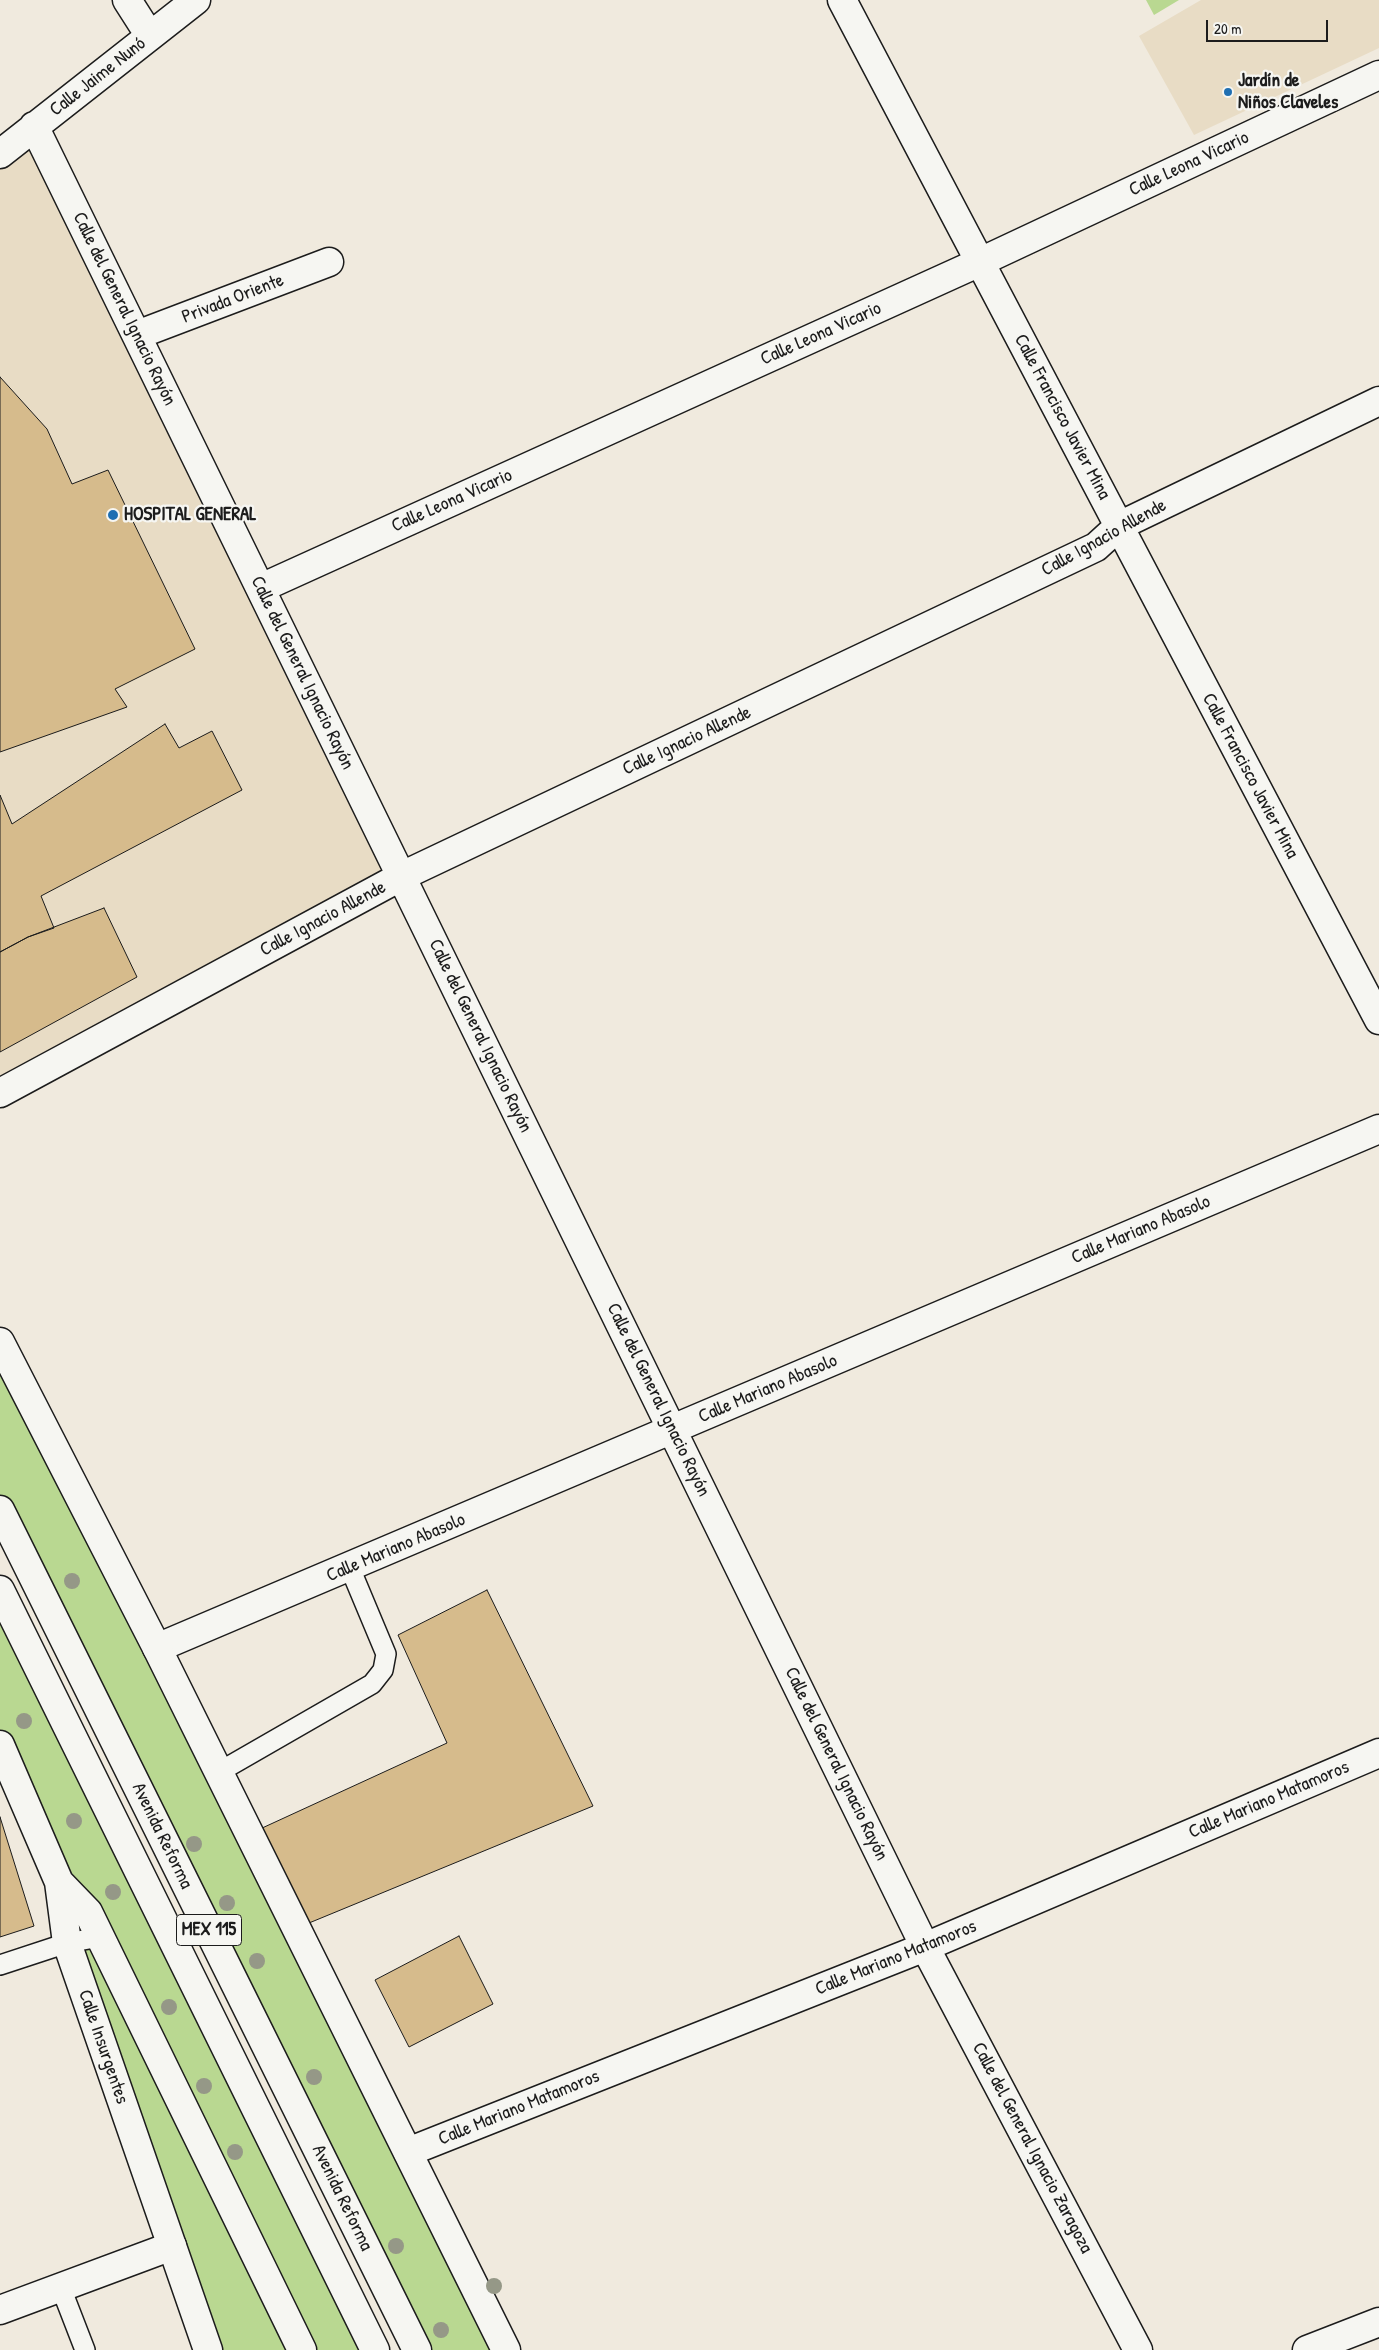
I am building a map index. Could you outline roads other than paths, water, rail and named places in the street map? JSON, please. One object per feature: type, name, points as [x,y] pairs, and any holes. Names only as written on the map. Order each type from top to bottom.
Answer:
[{"type":"street","points":[[128,0],[150,36]]},
{"type":"street","name":"Calle Jaime Nunó","points":[[0,154],[196,0]]},
{"type":"street","name":"Calle Francisco Javier Mina","points":[[842,0],[1379,1020]]},
{"type":"street","name":"Calle Leona Vicario","points":[[260,588],[980,262],[1379,75]]},
{"type":"street","name":"Calle del General Ignacio Rayón","points":[[34,126],[925,1947]]},
{"type":"street","name":"Privada Oriente","points":[[137,335],[329,262]]},
{"type":"street","name":"Calle Ignacio Allende","points":[[0,1093],[402,876],[1096,547],[1119,526],[1379,402]]},
{"type":"street","name":"Calle Mariano Abasolo","points":[[157,1648],[350,1568],[1379,1128]]},
{"type":"street","points":[[0,1342],[157,1648],[408,2152],[503,2348]]},
{"type":"street","name":"Avenida Reforma","points":[[0,1510],[417,2350]]},
{"type":"street","name":"Avenida Reforma","points":[[0,1590],[375,2350]]},
{"type":"street","name":"Calle Insurgentes","points":[[0,1745],[59,1882],[67,1943],[208,2350]]},
{"type":"street","name":"Calle Mariano Matamoros","points":[[408,2152],[925,1947],[1379,1753]]},
{"type":"street","points":[[59,1882],[88,1912],[302,2350]]},
{"type":"street","name":"Calle del General Ignacio Zaragoza","points":[[925,1947],[1138,2350]]},
{"type":"street","points":[[0,2310],[172,2246]]},
{"type":"street","points":[[1307,2350],[1379,2322]]},
{"type":"lane","points":[[219,1772],[372,1684],[383,1670],[386,1654],[350,1568]]},
{"type":"lane","points":[[0,1965],[67,1943],[100,1936]]},
{"type":"lane","points":[[61,2288],[85,2350]]},
{"type":"place","name":"Jardín de Niños Claveles","points":[[1228,92]]},
{"type":"place","name":"HOSPITAL GENERAL","points":[[113,515]]}]
